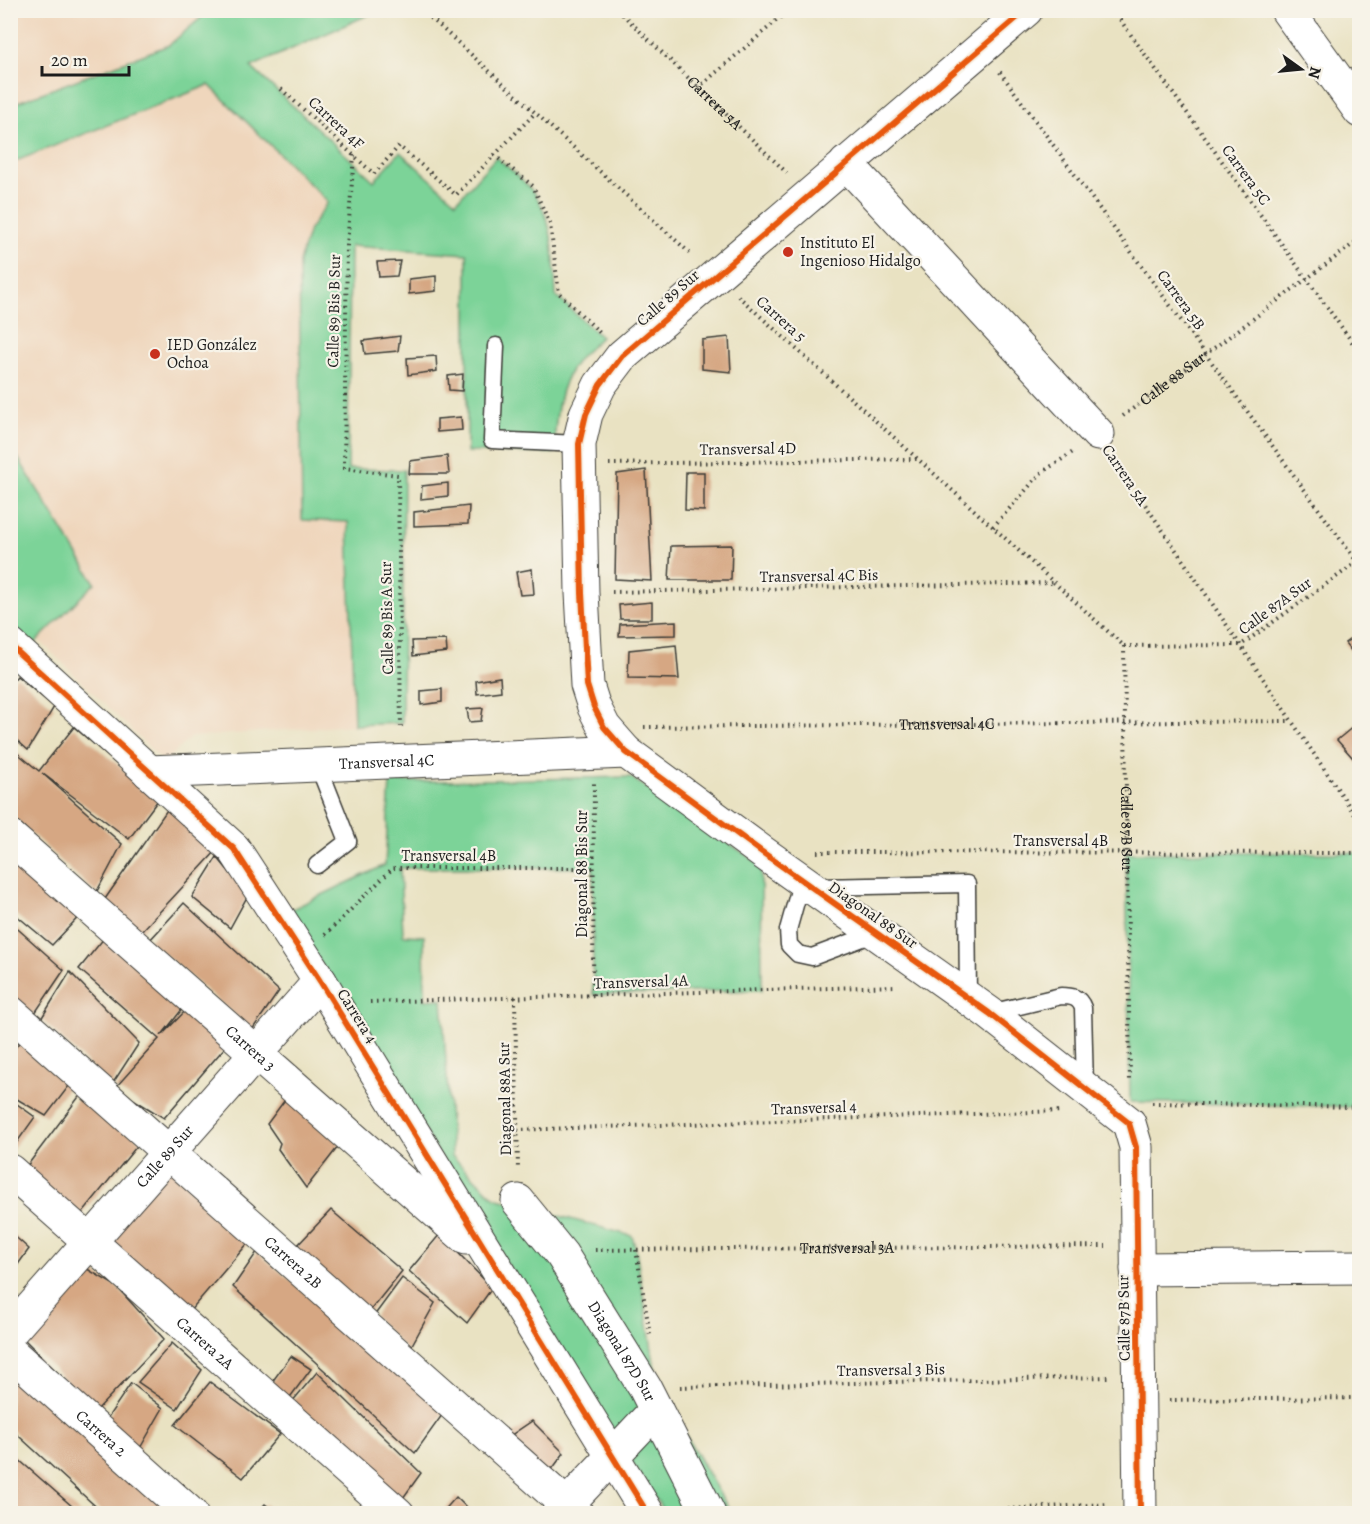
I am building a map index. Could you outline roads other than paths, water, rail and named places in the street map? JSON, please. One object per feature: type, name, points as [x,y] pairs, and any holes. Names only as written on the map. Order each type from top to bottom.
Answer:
[{"type":"street","name":"Calle 89 Sur","points":[[599,740],[594,707],[587,685],[579,454],[586,414],[600,385],[622,356],[1026,10]]},
{"type":"street","points":[[1287,10],[1359,111]]},
{"type":"street","name":"Carrera 5A","points":[[846,163],[1098,434]]},
{"type":"street","name":"Carrera 4","points":[[10,645],[234,849],[319,980],[612,1457]]},
{"type":"street","name":"Diagonal 88 Sur","points":[[599,740],[626,752],[807,873],[876,933],[979,1006],[1075,1099],[1130,1113]]},
{"type":"street","name":"Transversal 4C","points":[[149,772],[402,761],[599,740]]},
{"type":"street","name":"Carrera 3","points":[[10,837],[491,1259]]},
{"type":"street","name":"Calle 89 Sur","points":[[10,1332],[319,980]]},
{"type":"street","name":"Carrera 2B","points":[[10,1012],[169,1152],[567,1511]]},
{"type":"street","name":"Calle 87B Sur","points":[[1130,1113],[1136,1147],[1140,1508]]},
{"type":"street","name":"Carrera 2A","points":[[10,1171],[398,1514]]},
{"type":"street","name":"Diagonal 87D Sur","points":[[518,1201],[558,1250],[651,1399],[709,1514]]},
{"type":"street","points":[[1137,1258],[1359,1267]]},
{"type":"street","name":"Carrera 2","points":[[10,1352],[192,1514]]},
{"type":"street","points":[[567,1511],[612,1457],[651,1399]]},
{"type":"street","points":[[612,1457],[648,1514]]},
{"type":"lane","points":[[496,346],[492,440],[579,454]]},
{"type":"lane","points":[[316,865],[348,841],[318,765]]},
{"type":"lane","points":[[876,933],[812,957],[798,954],[789,945],[788,930],[807,873],[967,884],[979,1006],[1061,996],[1073,996],[1080,1001],[1083,1008],[1075,1099]]},
{"type":"place","name":"Instituto El Ingenioso Hidalgo","points":[[788,252]]},
{"type":"place","name":"IED González Ochoa","points":[[155,354]]}]
